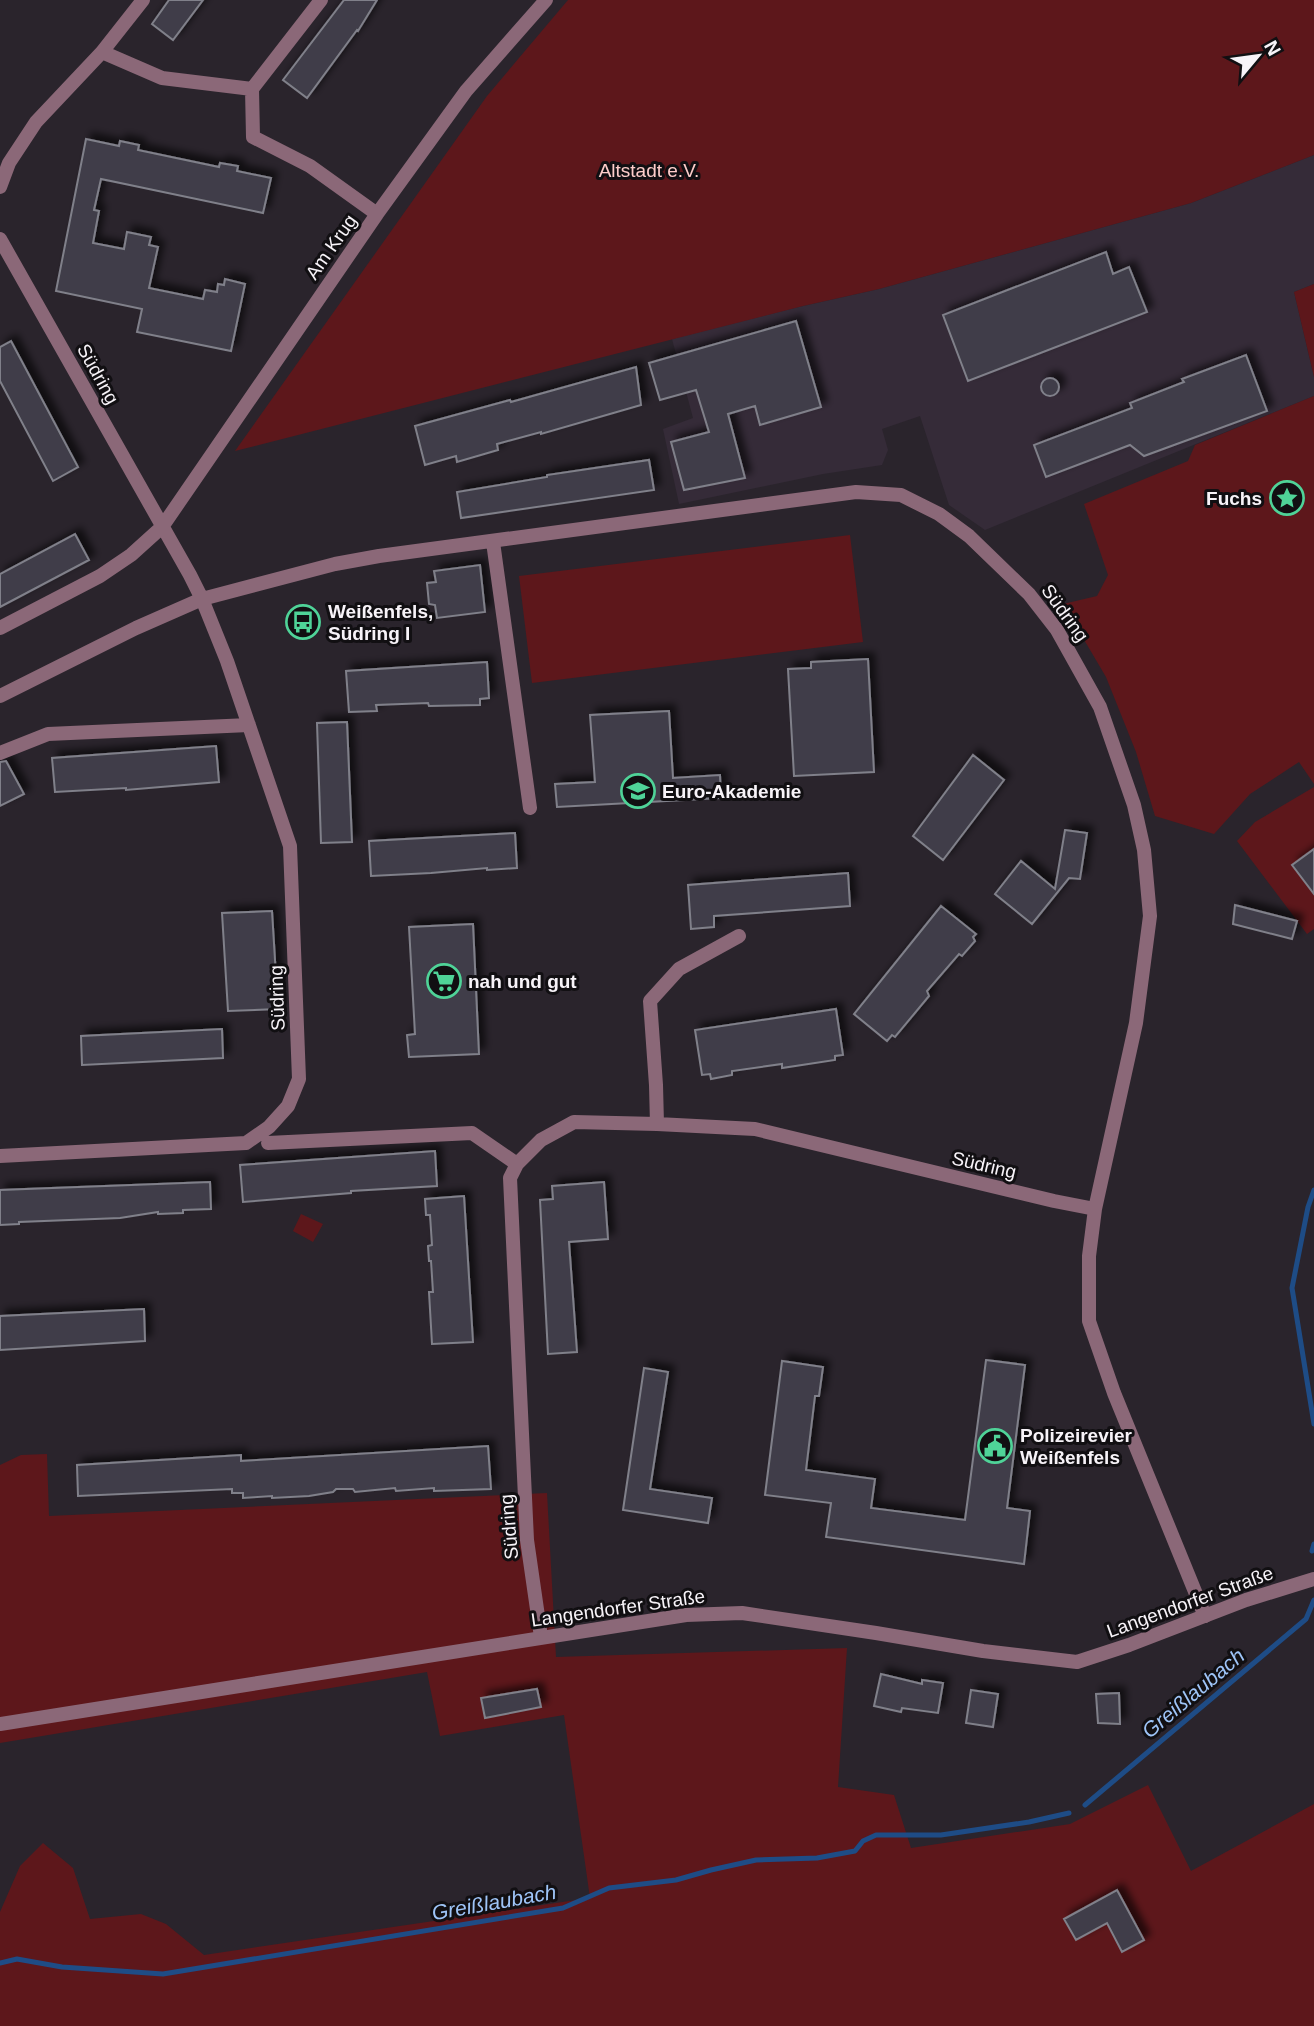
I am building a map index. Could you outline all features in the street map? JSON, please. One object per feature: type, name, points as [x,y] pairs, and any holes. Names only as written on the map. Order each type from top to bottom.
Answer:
[{"type":"street","points":[[0,187],[9,163],[36,122],[102,52],[143,0]]},
{"type":"street","points":[[321,0],[253,89],[253,137],[310,166],[377,214]]},
{"type":"street","name":"Am Krug","points":[[162,527],[377,214],[466,91],[546,0]]},
{"type":"street","points":[[102,52],[162,78],[253,89]]},
{"type":"street","name":"Südring","points":[[0,239],[202,599],[227,661],[290,846],[299,1079],[288,1106],[269,1127],[246,1143],[0,1156]]},
{"type":"street","name":"Südring","points":[[0,696],[136,628],[202,599],[335,564],[856,492],[901,495],[939,514],[969,536],[1029,594],[1057,630],[1100,707],[1134,805],[1144,850],[1150,916],[1136,1023],[1096,1209],[1089,1256],[1089,1321],[1114,1393],[1205,1616]]},
{"type":"street","points":[[0,628],[100,576],[131,555],[162,527]]},
{"type":"street","points":[[493,542],[530,808]]},
{"type":"street","points":[[0,753],[48,734],[249,725]]},
{"type":"street","points":[[657,1124],[650,1002],[680,969],[739,936]]},
{"type":"street","name":"Südring","points":[[541,1637],[527,1540],[510,1178],[517,1164],[541,1140],[574,1122],[755,1129],[1096,1209]]},
{"type":"street","points":[[268,1143],[472,1133],[517,1164]]},
{"type":"street","name":"Langendorfer Straße","points":[[0,1724],[686,1615],[742,1613],[983,1651],[1077,1662],[1314,1578]]},
{"type":"shaded area","points":[[1314,155],[1314,284],[1294,292],[1314,377],[1314,396],[985,530],[949,505],[920,416],[882,429],[888,450],[882,465],[823,474],[679,504],[663,429],[693,418],[672,339],[879,289],[1191,203]]},
{"type":"green space","name":"Altstadt e.V.","points":[[568,0],[1314,0],[1314,155],[1191,203],[879,289],[235,451],[487,96]]},
{"type":"green space","points":[[1314,284],[1314,377],[1294,292]]},
{"type":"green space","points":[[1314,396],[1314,784],[1299,762],[1250,794],[1214,834],[1155,816],[1136,752],[1106,677],[1063,604],[1097,596],[1108,575],[1084,504],[1188,461],[1195,445]]},
{"type":"green space","points":[[850,535],[863,642],[532,683],[519,576]]},
{"type":"green space","points":[[1314,787],[1314,929],[1307,934],[1237,841],[1255,822]]},
{"type":"green space","points":[[301,1214],[323,1224],[313,1242],[293,1231]]},
{"type":"green space","points":[[47,1454],[49,1516],[547,1493],[556,1657],[847,1648],[838,1787],[894,1795],[911,1848],[1070,1824],[1148,1785],[1191,1871],[1314,1804],[1314,2026],[0,2026],[0,1912],[20,1866],[43,1843],[73,1868],[90,1919],[141,1914],[166,1924],[204,1955],[590,1898],[564,1715],[440,1736],[427,1672],[0,1743],[0,1465],[21,1455]]},
{"type":"building","points":[[169,0],[203,0],[173,40],[152,24]]},
{"type":"building","points":[[344,0],[377,0],[358,31],[307,98],[283,80]]},
{"type":"building","points":[[86,139],[119,146],[120,141],[139,145],[138,150],[219,167],[220,163],[238,166],[237,171],[271,178],[263,213],[101,179],[94,210],[99,211],[93,243],[124,249],[127,232],[151,237],[149,245],[158,247],[149,288],[203,299],[205,290],[217,292],[218,284],[224,285],[225,279],[245,284],[231,351],[137,332],[142,309],[56,291]]},
{"type":"building","points":[[1106,252],[1113,274],[1129,267],[1147,312],[968,381],[943,315]]},
{"type":"building","points":[[796,321],[821,407],[760,425],[755,406],[728,414],[745,478],[684,490],[671,442],[709,432],[696,390],[660,400],[649,363]]},
{"type":"building","points":[[11,341],[78,467],[53,481],[0,381],[0,347]]},
{"type":"building","points":[[1246,355],[1267,411],[1144,456],[1130,445],[1046,477],[1034,445],[1132,408],[1130,403],[1184,382],[1182,379]]},
{"type":"building","points":[[636,367],[641,405],[497,444],[498,450],[457,462],[456,456],[425,465],[415,426]]},
{"type":"building","points":[[1050,378],[1056,381],[1059,387],[1056,393],[1050,396],[1044,393],[1041,387],[1044,381]]},
{"type":"building","points":[[649,460],[654,490],[461,518],[457,492]]},
{"type":"building","points":[[75,534],[89,560],[0,607],[0,574]]},
{"type":"building","points":[[480,565],[485,612],[437,618],[435,605],[429,604],[427,583],[436,582],[434,571]]},
{"type":"building","points":[[868,659],[874,772],[794,776],[788,669],[811,668],[811,662]]},
{"type":"building","points":[[487,662],[489,698],[480,699],[480,705],[376,705],[377,711],[349,712],[346,671]]},
{"type":"building","points":[[669,711],[673,778],[720,775],[721,798],[557,807],[555,784],[595,782],[590,715]]},
{"type":"building","points":[[347,722],[352,842],[321,843],[317,723]]},
{"type":"building","points":[[216,746],[219,782],[126,790],[55,792],[52,758]]},
{"type":"building","points":[[973,755],[1004,780],[943,860],[913,836]]},
{"type":"building","points":[[6,761],[24,794],[0,806],[0,762]]},
{"type":"building","points":[[1065,830],[1087,833],[1080,879],[1069,878],[1032,924],[995,894],[1021,861],[1055,889]]},
{"type":"building","points":[[515,833],[517,868],[371,876],[369,841]]},
{"type":"building","points":[[1314,849],[1314,894],[1292,865]]},
{"type":"building","points":[[848,873],[850,906],[714,916],[714,927],[691,929],[688,885]]},
{"type":"building","points":[[1235,905],[1297,921],[1292,939],[1233,924]]},
{"type":"building","points":[[941,906],[976,934],[973,937],[975,941],[962,956],[959,954],[927,991],[929,996],[895,1037],[892,1035],[887,1041],[854,1014]]},
{"type":"building","points":[[272,911],[278,1009],[228,1011],[222,913]]},
{"type":"building","name":"nah und gut","points":[[473,924],[479,1054],[409,1057],[407,1035],[415,1034],[409,927]]},
{"type":"building","points":[[836,1009],[843,1055],[835,1056],[835,1060],[782,1068],[782,1064],[732,1071],[732,1075],[711,1079],[710,1074],[702,1075],[695,1030]]},
{"type":"building","points":[[222,1029],[223,1058],[82,1065],[81,1036]]},
{"type":"building","points":[[435,1151],[437,1186],[243,1202],[240,1165]]},
{"type":"building","points":[[210,1182],[211,1209],[0,1225],[0,1190]]},
{"type":"building","points":[[604,1182],[608,1239],[569,1242],[577,1352],[548,1354],[540,1200],[553,1199],[552,1186]]},
{"type":"building","points":[[464,1196],[473,1342],[432,1344],[429,1292],[433,1292],[428,1246],[432,1245],[430,1215],[426,1215],[425,1199]]},
{"type":"building","points":[[144,1309],[145,1341],[0,1350],[0,1316]]},
{"type":"building","name":"Polizeirevier Weißenfels","points":[[986,1360],[1025,1365],[1007,1508],[1030,1511],[1024,1564],[826,1537],[831,1503],[765,1495],[782,1361],[823,1367],[819,1396],[815,1396],[806,1470],[875,1479],[871,1508],[965,1520]]},
{"type":"building","points":[[644,1368],[668,1372],[650,1489],[712,1498],[708,1523],[623,1510]]},
{"type":"building","points":[[488,1446],[491,1489],[434,1491],[434,1488],[396,1491],[395,1488],[355,1492],[353,1489],[336,1489],[333,1492],[309,1496],[272,1498],[243,1498],[243,1493],[232,1493],[232,1489],[78,1496],[77,1465],[241,1455],[241,1461]]},
{"type":"building","points":[[881,1674],[922,1684],[922,1680],[943,1683],[938,1713],[902,1708],[901,1712],[874,1706]]},
{"type":"building","points":[[537,1689],[541,1707],[485,1718],[481,1698]]},
{"type":"building","points":[[971,1690],[998,1694],[993,1727],[966,1723]]},
{"type":"building","points":[[1119,1693],[1120,1724],[1098,1723],[1096,1694]]},
{"type":"building","points":[[1117,1890],[1144,1940],[1122,1952],[1107,1923],[1076,1940],[1064,1919]]},
{"type":"waterway","name":"Greißlaubach","points":[[1314,1190],[1308,1207],[1292,1288],[1314,1424]]},
{"type":"waterway","name":"Greißlaubach","points":[[1312,1551],[1314,1544]]},
{"type":"waterway","name":"Greißlaubach","points":[[1085,1805],[1306,1619],[1314,1600]]},
{"type":"waterway","name":"Greißlaubach","points":[[0,1963],[17,1959],[62,1967],[163,1974],[563,1908],[609,1888],[676,1880],[756,1860],[817,1858],[855,1851],[863,1841],[876,1835],[941,1835],[1069,1813]]},
{"type":"place","name":"Fuchs","points":[[1287,498]]},
{"type":"place","name":"Weißenfels, Südring I","points":[[303,622]]},
{"type":"place","name":"Euro-Akademie","points":[[638,791]]},
{"type":"place","name":"nah und gut","points":[[444,981]]},
{"type":"place","name":"Polizeirevier Weißenfels","points":[[995,1446]]}]
